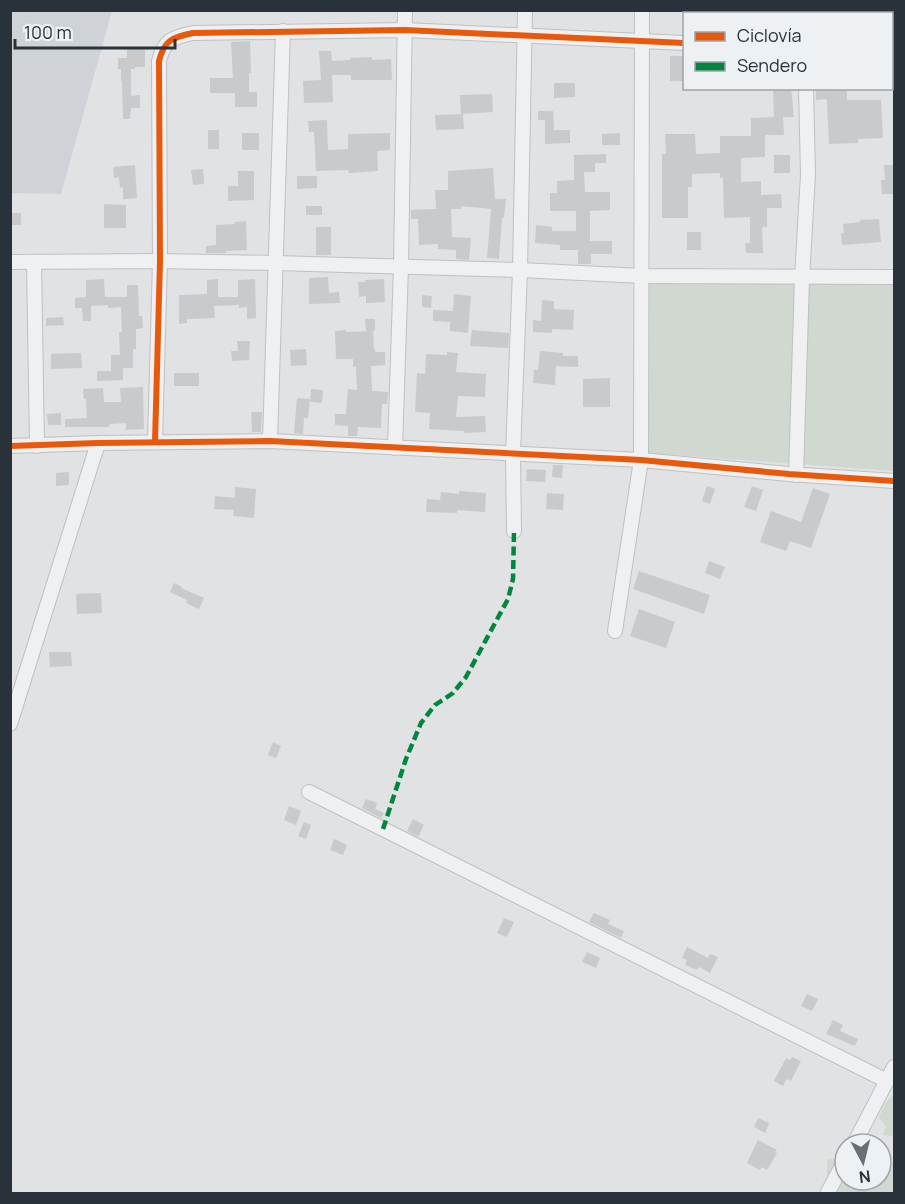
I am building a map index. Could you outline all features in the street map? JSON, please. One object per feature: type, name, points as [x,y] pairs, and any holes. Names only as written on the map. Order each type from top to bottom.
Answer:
[{"type":"street","points":[[395,448],[401,266],[405,10]]},
{"type":"street","points":[[514,531],[513,454],[520,270],[525,10]]},
{"type":"street","points":[[615,631],[640,460],[642,10]]},
{"type":"street","points":[[155,442],[160,261],[159,61],[162,49],[175,37],[193,33],[405,30],[683,43]]},
{"type":"street","points":[[270,441],[283,32]]},
{"type":"street","points":[[796,474],[802,278],[808,175],[806,90]]},
{"type":"street","points":[[10,262],[160,261],[401,266],[642,276],[894,277]]},
{"type":"street","points":[[34,262],[37,446]]},
{"type":"street","points":[[10,446],[270,441],[640,460],[894,481]]},
{"type":"street","points":[[10,724],[98,443]]},
{"type":"street","points":[[309,792],[887,1081]]},
{"type":"street","points":[[860,1132],[894,1067]]},
{"type":"shaded area","points":[[11,10],[112,11],[61,194],[11,193]]},
{"type":"shaded area","points":[[649,281],[894,282],[894,471],[646,453]]},
{"type":"shaded area","points":[[894,1095],[894,1136],[893,1132],[884,1132],[886,1126],[879,1118]]},
{"type":"shaded area","points":[[827,1159],[833,1159],[833,1192],[893,1192],[894,1164],[894,1193],[830,1193]]},
{"type":"building","points":[[250,41],[249,92],[257,92],[257,107],[235,107],[235,93],[210,93],[210,78],[233,78],[231,42]]},
{"type":"building","points":[[127,49],[145,49],[145,67],[131,69],[131,96],[140,95],[140,108],[131,108],[130,119],[123,119],[122,81],[121,69],[118,69],[118,58],[127,58]]},
{"type":"building","points":[[319,51],[331,51],[332,61],[372,57],[372,60],[391,59],[392,80],[351,80],[351,75],[332,75],[333,102],[304,103],[303,81],[321,80]]},
{"type":"building","points":[[670,56],[683,56],[683,81],[670,81]]},
{"type":"building","points":[[554,83],[575,83],[575,97],[554,98]]},
{"type":"building","points":[[773,90],[791,90],[794,117],[783,117],[784,135],[765,135],[765,157],[741,158],[741,182],[761,181],[761,195],[781,194],[782,208],[767,208],[767,227],[762,227],[763,253],[746,253],[745,243],[750,243],[750,217],[724,218],[723,178],[720,178],[720,173],[692,174],[692,187],[688,187],[688,218],[662,218],[662,154],[666,154],[665,134],[695,134],[696,154],[720,153],[720,136],[751,136],[751,118],[774,117]]},
{"type":"building","points":[[816,90],[847,90],[847,100],[881,100],[883,138],[858,139],[858,143],[829,144],[827,101],[826,99],[816,100]]},
{"type":"building","points":[[492,94],[493,112],[461,114],[460,95]]},
{"type":"building","points":[[538,111],[553,111],[554,130],[570,130],[570,143],[545,144],[545,120],[538,120]]},
{"type":"building","points":[[463,114],[464,129],[436,130],[435,115]]},
{"type":"building","points":[[327,120],[328,150],[348,149],[348,134],[390,133],[390,150],[377,151],[378,171],[349,173],[348,170],[316,171],[314,132],[309,132],[308,121]]},
{"type":"building","points":[[208,130],[219,130],[219,149],[208,149]]},
{"type":"building","points":[[242,133],[259,133],[259,150],[242,150]]},
{"type":"building","points":[[620,133],[620,145],[602,145],[602,134]]},
{"type":"building","points":[[606,154],[606,163],[595,163],[595,172],[584,172],[585,192],[610,192],[610,210],[590,211],[590,241],[612,241],[612,254],[591,254],[591,264],[578,264],[578,250],[560,250],[560,245],[535,243],[536,225],[552,227],[552,231],[576,231],[576,211],[550,211],[550,193],[557,193],[557,181],[574,180],[574,155]]},
{"type":"building","points":[[774,155],[790,155],[790,173],[774,173]]},
{"type":"building","points":[[135,165],[137,198],[123,199],[123,187],[120,188],[119,177],[114,178],[113,167]]},
{"type":"building","points":[[884,165],[894,165],[894,194],[882,194],[881,180],[885,180]]},
{"type":"building","points":[[493,168],[495,199],[506,199],[499,259],[487,258],[491,209],[461,206],[461,209],[451,209],[452,237],[471,238],[469,260],[456,259],[456,250],[438,249],[438,244],[419,245],[418,219],[411,219],[411,210],[436,209],[435,190],[448,190],[448,171]]},
{"type":"building","points":[[203,169],[204,184],[193,185],[191,170]]},
{"type":"building","points":[[238,171],[254,171],[254,200],[228,201],[228,186],[238,186]]},
{"type":"building","points":[[297,176],[317,176],[317,188],[297,189]]},
{"type":"building","points":[[104,204],[126,205],[126,228],[104,228]]},
{"type":"building","points":[[306,206],[322,206],[322,215],[306,215]]},
{"type":"building","points":[[11,213],[21,213],[21,225],[11,225]]},
{"type":"building","points":[[879,219],[881,242],[842,245],[843,224]]},
{"type":"building","points":[[246,221],[247,250],[206,253],[206,246],[216,245],[216,225]]},
{"type":"building","points":[[316,227],[331,227],[331,255],[316,255]]},
{"type":"building","points":[[687,232],[701,232],[701,250],[687,250]]},
{"type":"building","points":[[328,277],[329,293],[339,292],[340,303],[309,304],[309,278]]},
{"type":"building","points":[[104,279],[105,297],[127,297],[127,285],[138,285],[139,316],[142,316],[143,328],[136,329],[133,368],[123,368],[123,380],[97,381],[97,371],[111,371],[111,355],[120,355],[121,307],[91,306],[91,321],[83,321],[82,308],[75,308],[75,298],[86,297],[86,280]]},
{"type":"building","points":[[218,279],[218,297],[238,297],[238,280],[255,279],[256,318],[247,319],[247,307],[214,306],[215,318],[187,319],[187,323],[179,324],[179,295],[207,294],[207,280]]},
{"type":"building","points":[[384,279],[385,302],[366,303],[366,296],[359,297],[358,282]]},
{"type":"building","points":[[454,294],[471,296],[468,333],[450,331],[450,322],[433,321],[433,310],[453,311]]},
{"type":"building","points":[[422,295],[432,296],[431,308],[422,307]]},
{"type":"building","points":[[542,300],[554,301],[554,309],[574,310],[573,330],[552,329],[552,333],[533,332],[533,320],[541,321]]},
{"type":"building","points":[[63,317],[64,325],[46,326],[46,318]]},
{"type":"building","points":[[365,319],[375,319],[375,331],[366,331]]},
{"type":"building","points":[[346,330],[346,332],[373,331],[375,352],[385,352],[385,365],[371,366],[372,391],[388,392],[387,404],[382,404],[381,428],[358,427],[357,436],[348,436],[348,426],[335,425],[335,414],[346,414],[348,389],[357,390],[356,367],[353,367],[353,359],[336,359],[335,331]]},
{"type":"building","points":[[472,330],[509,333],[508,348],[470,346]]},
{"type":"building","points":[[237,341],[250,341],[249,360],[232,361],[231,351],[238,351]]},
{"type":"building","points":[[306,349],[307,365],[291,366],[290,350]]},
{"type":"building","points":[[540,351],[563,353],[563,356],[578,356],[578,367],[556,366],[555,385],[533,383],[534,370],[538,370]]},
{"type":"building","points":[[447,352],[458,353],[456,372],[486,374],[485,397],[458,396],[456,417],[485,416],[486,432],[464,433],[464,431],[429,429],[430,413],[415,412],[417,373],[425,374],[426,354],[447,355]]},
{"type":"building","points":[[81,353],[82,368],[51,369],[51,354]]},
{"type":"building","points":[[174,373],[199,373],[199,386],[174,386]]},
{"type":"building","points":[[610,378],[610,407],[583,407],[583,379]]},
{"type":"building","points":[[143,387],[144,429],[126,430],[126,423],[110,424],[109,427],[65,427],[65,419],[87,418],[83,389],[103,388],[104,402],[121,402],[120,388]]},
{"type":"building","points":[[311,389],[323,390],[322,403],[310,402]]},
{"type":"building","points":[[297,398],[310,399],[308,418],[304,418],[303,434],[294,433]]},
{"type":"building","points":[[251,412],[262,412],[261,432],[252,432]]},
{"type":"building","points":[[61,413],[61,425],[48,425],[47,414]]},
{"type":"building","points":[[553,465],[563,465],[562,478],[552,477]]},
{"type":"building","points":[[527,469],[546,470],[545,482],[526,481]]},
{"type":"building","points":[[69,472],[69,485],[56,486],[56,473]]},
{"type":"building","points":[[707,486],[715,489],[710,504],[702,501]]},
{"type":"building","points":[[752,486],[763,490],[756,511],[744,507]]},
{"type":"building","points":[[235,487],[256,489],[254,518],[233,516],[234,510],[214,509],[215,496],[235,498]]},
{"type":"building","points":[[813,488],[830,494],[811,548],[790,541],[786,551],[760,542],[771,511],[801,522]]},
{"type":"building","points":[[459,491],[486,493],[485,512],[457,510],[457,513],[426,512],[427,499],[440,500],[441,492],[459,494]]},
{"type":"building","points":[[547,493],[564,494],[563,510],[546,509]]},
{"type":"building","points":[[709,561],[725,567],[720,579],[705,573]]},
{"type":"building","points":[[639,571],[710,595],[704,614],[633,589]]},
{"type":"building","points":[[174,583],[204,598],[199,609],[170,592]]},
{"type":"building","points":[[101,593],[102,613],[77,614],[76,594]]},
{"type":"building","points":[[639,609],[675,622],[666,648],[630,636]]},
{"type":"building","points":[[49,652],[71,652],[72,666],[50,667]]},
{"type":"building","points":[[273,742],[281,746],[276,758],[268,755]]},
{"type":"building","points":[[366,799],[377,803],[375,809],[384,813],[381,818],[362,808]]},
{"type":"building","points":[[289,806],[301,811],[296,825],[284,820]]},
{"type":"building","points":[[413,819],[424,825],[418,837],[407,831]]},
{"type":"building","points":[[304,822],[311,825],[306,839],[298,836]]},
{"type":"building","points":[[334,839],[347,845],[343,855],[330,850]]},
{"type":"building","points":[[594,913],[610,920],[608,924],[624,931],[621,938],[589,922]]},
{"type":"building","points":[[504,918],[514,922],[507,937],[497,933]]},
{"type":"building","points":[[687,947],[708,958],[710,954],[718,957],[710,973],[699,967],[697,970],[685,965],[687,960],[682,958]]},
{"type":"building","points":[[587,952],[600,958],[596,968],[582,962]]},
{"type":"building","points":[[807,994],[818,999],[812,1011],[801,1006]]},
{"type":"building","points":[[833,1020],[843,1025],[840,1031],[858,1039],[855,1046],[826,1034]]},
{"type":"building","points":[[792,1057],[801,1061],[791,1081],[787,1079],[783,1086],[774,1081],[786,1058],[790,1060]]},
{"type":"building","points":[[758,1118],[769,1123],[765,1133],[754,1127]]},
{"type":"building","points":[[758,1140],[777,1150],[767,1170],[762,1167],[760,1170],[747,1163]]},
{"type":"marked path","points":[[383,829],[406,759],[421,723],[435,705],[453,693],[466,677],[508,599],[513,579],[514,531]]},
{"type":"cycle path","points":[[155,442],[160,261],[159,61],[164,48],[170,41],[193,33],[405,30],[683,43]]},
{"type":"cycle path","points":[[10,446],[270,441],[641,460],[894,481]]}]
